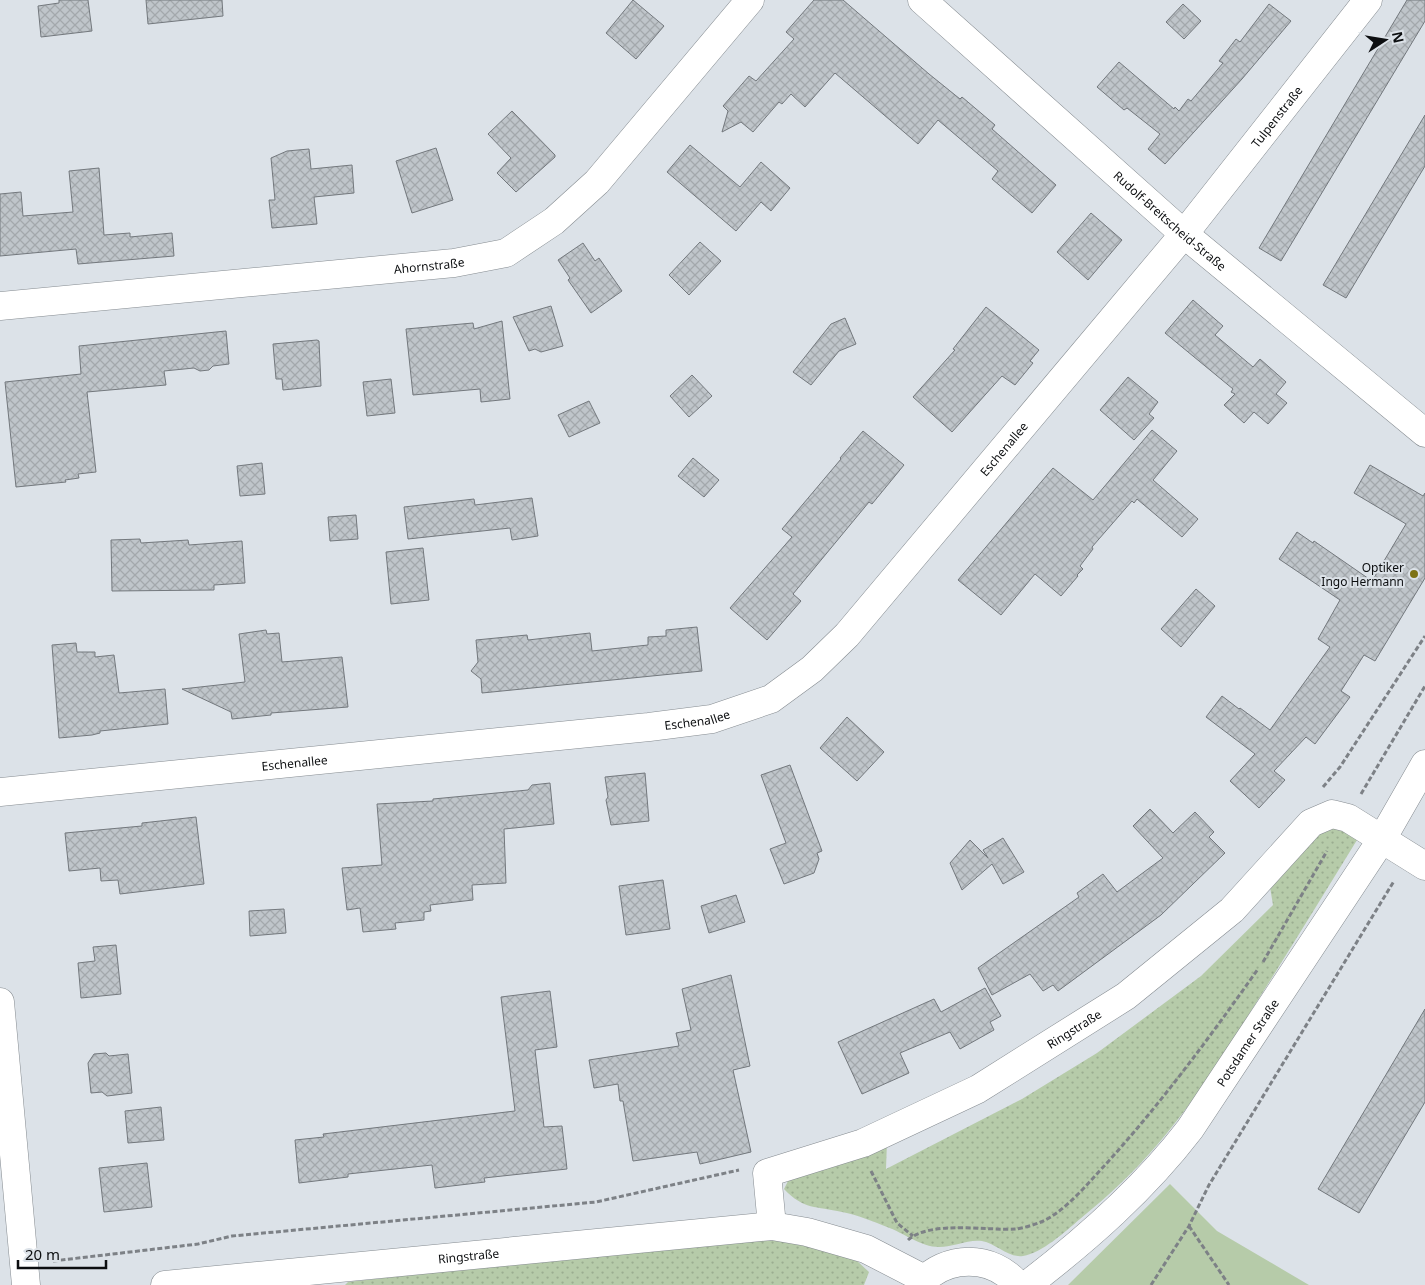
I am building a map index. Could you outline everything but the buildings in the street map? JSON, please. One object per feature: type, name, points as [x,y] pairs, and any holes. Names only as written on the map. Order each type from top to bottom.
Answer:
[{"type":"street","name":"Ahornstraße","points":[[0,306],[454,263],[506,253],[554,221],[597,182],[750,0]]},
{"type":"street","name":"Rudolf-Breitscheid-Straße","points":[[922,0],[1184,234],[1425,433]]},
{"type":"street","name":"Tulpenstraße","points":[[1184,234],[1368,0]]},
{"type":"street","name":"Eschenallee","points":[[0,792],[649,727],[712,719],[771,698],[812,669],[846,635],[1184,234]]},
{"type":"street","name":"Potsdamer Straße","points":[[1027,1285],[1052,1266],[1138,1190],[1167,1160],[1190,1129],[1382,839],[1425,764]]},
{"type":"street","name":"Ringstraße","points":[[756,1171],[858,1144],[978,1089],[1126,996],[1232,910],[1311,823],[1332,814],[1348,818]]},
{"type":"street","points":[[1348,818],[1417,861]]},
{"type":"street","points":[[0,1002],[25,1275]]},
{"type":"street","points":[[756,1171],[772,1226]]},
{"type":"street","name":"Ringstraße","points":[[165,1285],[772,1226],[820,1235],[866,1248],[922,1282]]},
{"type":"street","points":[[922,1282],[933,1272],[953,1263],[975,1262],[996,1268],[1018,1285]]},
{"type":"path","points":[[1321,790],[1340,768],[1425,636]]},
{"type":"path","points":[[858,1144],[897,1223],[913,1236],[930,1230],[978,1227],[1017,1229],[1042,1221],[1063,1207],[1091,1180],[1146,1120],[1206,1043],[1263,963],[1425,686]]},
{"type":"path","points":[[1152,1285],[1189,1226],[1209,1185],[1417,861]]},
{"type":"path","points":[[25,1275],[198,1244],[232,1236],[596,1202],[728,1174],[756,1171]]},
{"type":"path","points":[[1189,1226],[1229,1285]]},
{"type":"green space","points":[[1323,824],[1356,833],[1357,840],[1226,1050],[1178,1120],[1142,1162],[1107,1196],[1046,1246],[1030,1254],[1018,1256],[982,1241],[971,1241],[945,1247],[926,1245],[859,1216],[804,1204],[784,1189],[790,1177],[887,1141],[886,1169],[1022,1099],[1097,1053],[1201,976],[1273,905],[1269,881]]},
{"type":"green space","points":[[1170,1184],[1217,1231],[1309,1285],[1068,1285]]},
{"type":"green space","points":[[782,1239],[855,1259],[869,1272],[864,1285],[345,1285],[348,1282],[657,1247]]},
{"type":"place","name":"Optiker Ingo Hermann","points":[[1414,574]]}]
